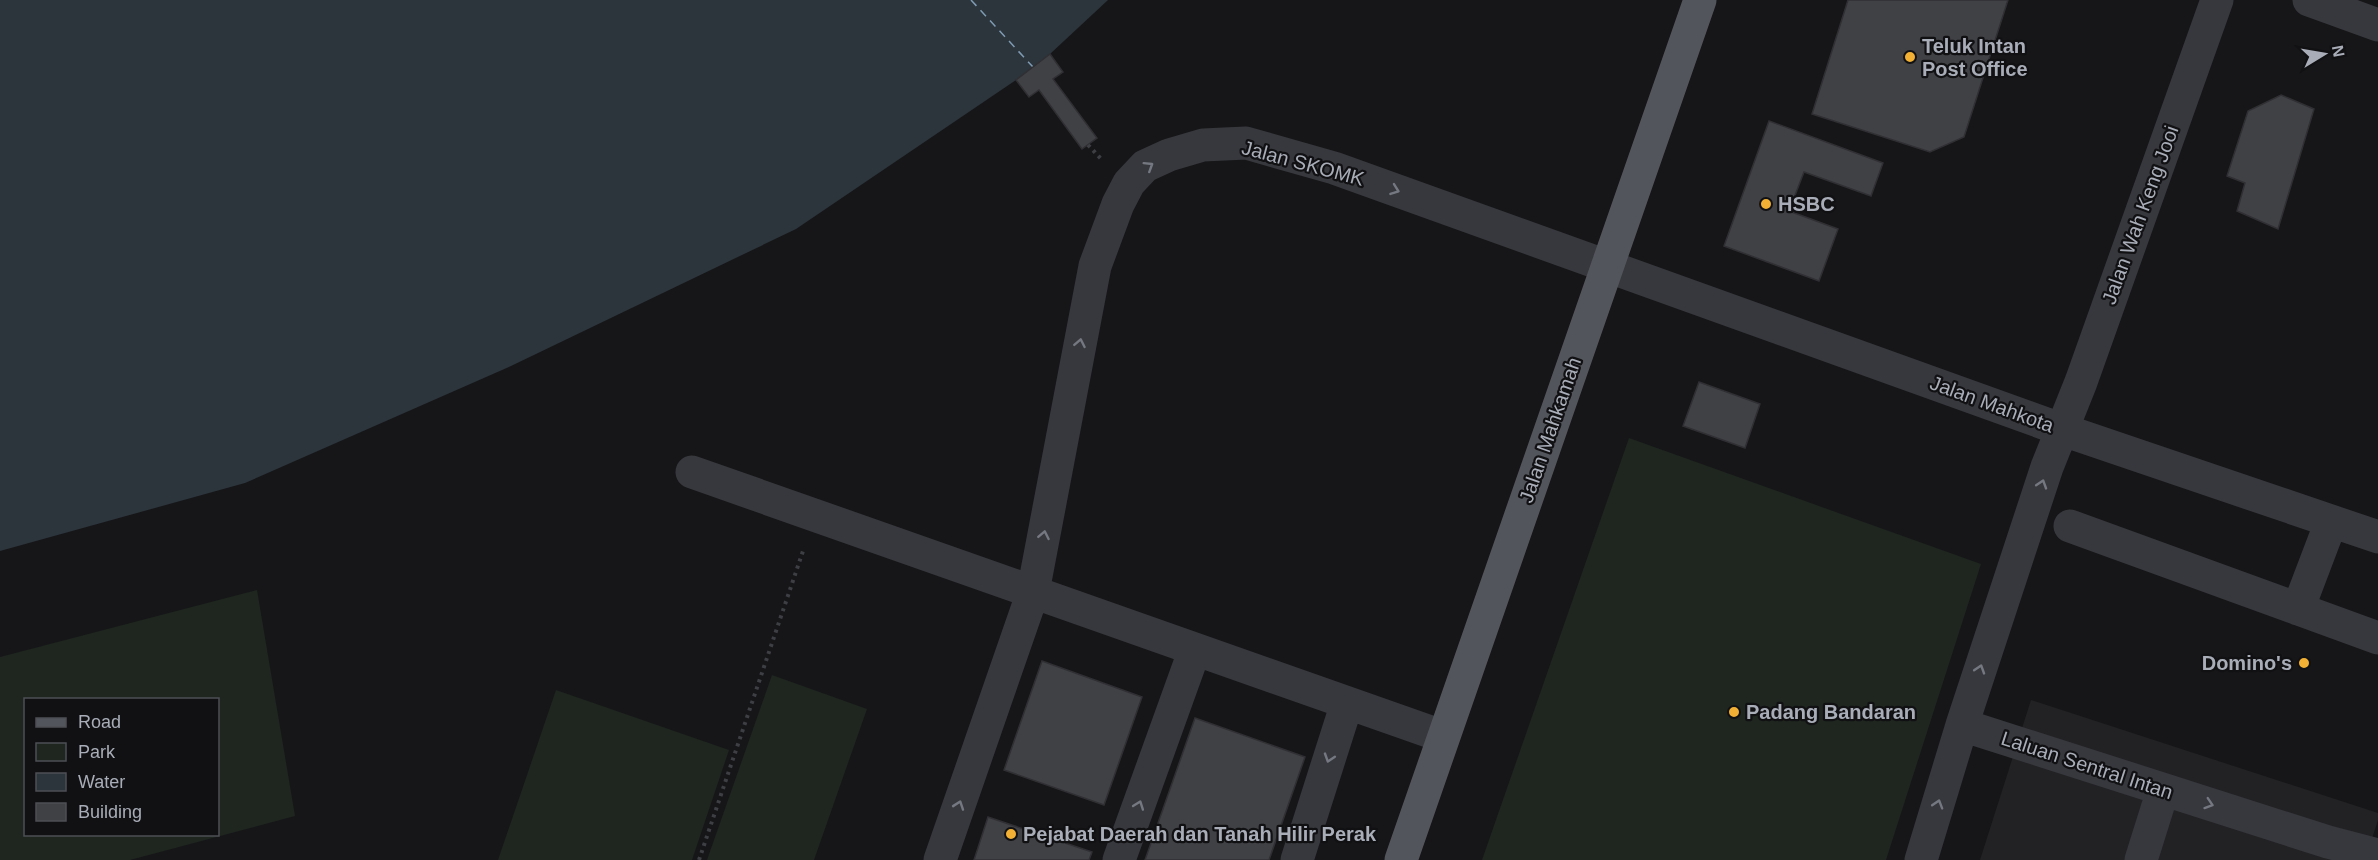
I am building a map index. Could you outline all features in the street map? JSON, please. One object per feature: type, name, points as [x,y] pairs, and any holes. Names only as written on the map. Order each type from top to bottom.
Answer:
[{"type":"main road","name":"Jalan Mahkamah","points":[[1401,860],[1442,736],[1700,0]]},
{"type":"street","name":"Jalan Wah Keng Jooi","points":[[1962,725],[2047,467],[2217,0]]},
{"type":"street","points":[[2309,0],[2378,25]]},
{"type":"street","name":"Jalan SKOMK","points":[[940,860],[1033,592],[1095,266],[1118,204],[1129,183],[1144,166],[1169,155],[1203,145],[1246,143],[1335,168],[1608,267]]},
{"type":"street","name":"Jalan Mahkota","points":[[1608,267],[2062,430],[2378,537]]},
{"type":"street","points":[[692,472],[1442,736]]},
{"type":"street","points":[[2298,609],[2331,522]]},
{"type":"street","points":[[2070,526],[2378,638]]},
{"type":"street","points":[[1119,860],[1195,649]]},
{"type":"street","points":[[1297,860],[1347,703]]},
{"type":"street","points":[[1921,860],[1962,725]]},
{"type":"street","name":"Laluan Sentral Intan","points":[[1962,725],[2163,790],[2325,851],[2378,855]]},
{"type":"street","points":[[2141,860],[2163,790]]},
{"type":"path","points":[[699,860],[815,515]]},
{"type":"shaded area","points":[[2031,700],[2378,813],[2378,820],[2365,860],[1980,860]]},
{"type":"green space","name":"Padang Bandaran","points":[[1629,438],[1981,564],[1886,860],[1482,860]]},
{"type":"green space","points":[[257,590],[295,816],[130,860],[0,860],[0,657]]},
{"type":"green space","points":[[772,675],[867,709],[814,860],[707,860]]},
{"type":"green space","points":[[556,690],[729,750],[692,860],[498,860]]},
{"type":"water","points":[[0,0],[1108,0],[1050,54],[1016,80],[796,229],[511,366],[245,483],[0,551]]},
{"type":"building","name":"Teluk Intan Post Office","points":[[1848,0],[2008,0],[1964,137],[1930,152],[1812,114]]},
{"type":"building","points":[[1050,54],[1063,72],[1053,79],[1097,138],[1082,149],[1039,90],[1029,97],[1016,80]]},
{"type":"building","points":[[2281,95],[2314,109],[2278,229],[2237,211],[2245,183],[2227,176],[2248,111]]},
{"type":"building","name":"HSBC","points":[[1769,121],[1883,163],[1871,196],[1804,172],[1789,211],[1838,229],[1819,281],[1724,246]]},
{"type":"building","points":[[1699,382],[1760,404],[1745,448],[1683,426]]},
{"type":"building","points":[[1042,661],[1142,697],[1104,805],[1004,770]]},
{"type":"building","points":[[1195,718],[1305,757],[1269,860],[1145,860]]},
{"type":"building","name":"Pejabat Daerah dan Tanah Hilir Perak","points":[[988,817],[1092,852],[1089,860],[974,860]]},
{"type":"ferry route","points":[[971,0],[1033,67]]},
{"type":"place","name":"Teluk Intan Post Office","points":[[1910,57]]},
{"type":"place","name":"HSBC","points":[[1766,204]]},
{"type":"place","name":"Domino's","points":[[2304,663]]},
{"type":"place","name":"Padang Bandaran","points":[[1734,712]]},
{"type":"place","name":"Pejabat Daerah dan Tanah Hilir Perak","points":[[1011,834]]}]
